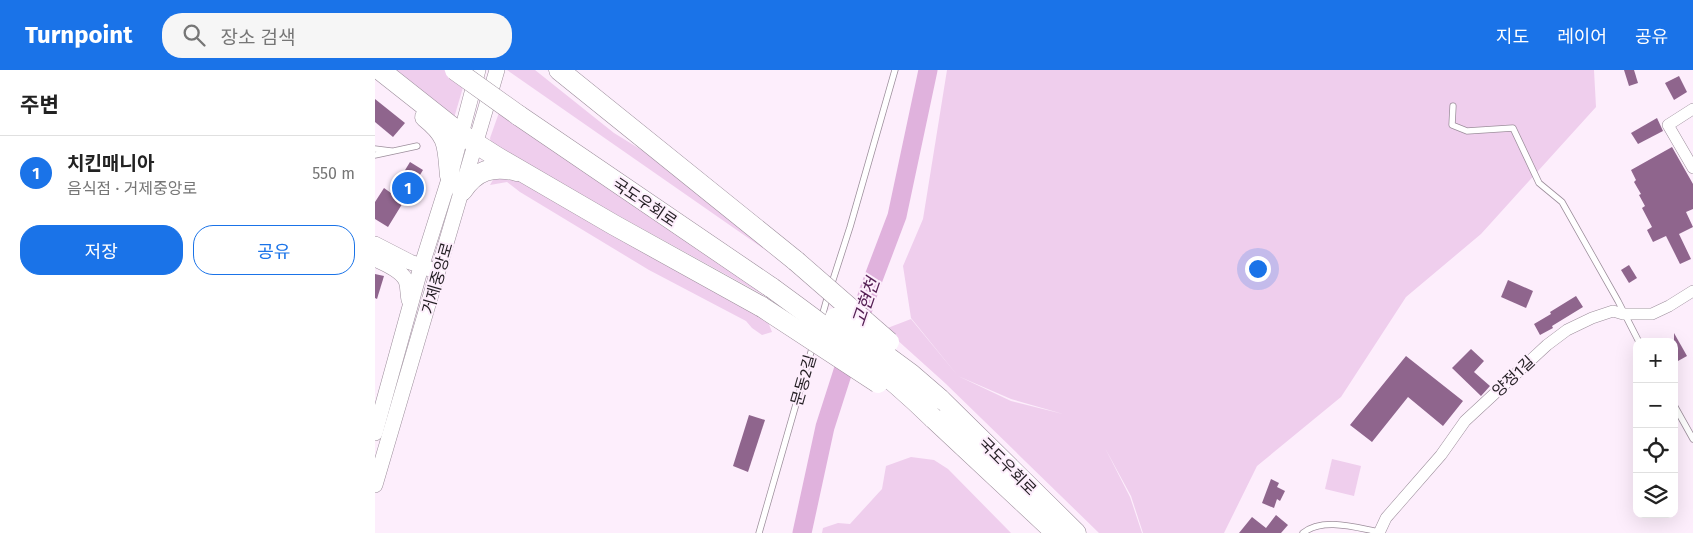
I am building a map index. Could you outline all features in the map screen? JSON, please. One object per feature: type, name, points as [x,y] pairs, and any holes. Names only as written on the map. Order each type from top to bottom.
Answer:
[{"type":"highway","points":[[380,70],[469,138],[614,225],[762,307],[905,402],[933,418]]},
{"type":"highway","points":[[455,70],[521,110]]},
{"type":"highway","points":[[478,70],[521,110]]},
{"type":"highway","points":[[545,70],[610,122],[631,136],[652,144]]},
{"type":"highway","points":[[559,70],[796,261],[909,359],[940,399]]},
{"type":"highway","points":[[375,73],[388,88],[438,128],[447,144],[456,183],[469,180],[481,173],[494,169],[507,168],[525,173]]},
{"type":"highway","name":"국도우회로","points":[[521,110],[774,282]]},
{"type":"highway","points":[[774,282],[869,341],[940,399]]},
{"type":"highway","points":[[774,282],[903,389],[933,418]]},
{"type":"highway","name":"국도우회로","points":[[940,399],[1075,533]]},
{"type":"highway","name":"국도우회로","points":[[933,418],[1056,533]]},
{"type":"main road","name":"거제중앙로","points":[[469,138],[478,70]]},
{"type":"main road","name":"거제중앙로","points":[[376,478],[437,276],[456,183],[469,138],[497,70]]},
{"type":"main road","name":"거제중앙로","points":[[375,433],[420,270],[432,235],[456,183]]},
{"type":"main road","points":[[394,254],[408,256],[415,253],[422,249],[432,235]]},
{"type":"main road","points":[[375,244],[420,270]]},
{"type":"main road","points":[[375,251],[437,276]]},
{"type":"main road","points":[[375,259],[404,277],[410,305]]},
{"type":"street","points":[[1693,109],[1668,125],[1693,168]]},
{"type":"street","name":"양정1길","points":[[1380,532],[1386,518],[1441,454],[1465,422],[1547,345],[1567,330],[1592,318],[1613,311],[1623,314],[1652,314],[1693,291]]},
{"type":"lane","name":"문동2길","points":[[759,533],[895,70]]},
{"type":"lane","points":[[1453,106],[1453,125],[1467,131],[1513,128],[1539,183],[1562,202],[1637,338]]},
{"type":"lane","points":[[375,155],[417,146]]},
{"type":"lane","points":[[375,149],[391,151]]},
{"type":"lane","points":[[1678,412],[1693,439]]},
{"type":"lane","points":[[1303,533],[1309,528],[1324,524],[1380,532]]},
{"type":"lane","points":[[1353,533],[1359,529]]},
{"type":"shaded area","points":[[387,70],[444,70],[464,84],[454,118]]},
{"type":"shaded area","points":[[507,70],[535,70],[614,133],[661,162],[784,263]]},
{"type":"shaded area","points":[[947,70],[1594,70],[1596,107],[1481,234],[1406,297],[1341,397],[1257,466],[1224,533],[1143,533],[1131,496],[1105,448],[1130,497],[1142,533],[1099,533],[945,383],[885,329],[911,319],[958,376],[911,318],[903,266],[923,219]],"holes":[[[958,376],[1011,399],[1063,414],[1011,401]]]},
{"type":"shaded area","points":[[501,107],[769,298],[500,151],[491,143],[490,138]]},
{"type":"shaded area","points":[[514,177],[766,317],[772,332],[762,335],[746,321],[649,270],[520,192],[507,182],[490,185],[494,178]]},
{"type":"shaded area","points":[[911,457],[934,460],[948,469],[1011,533],[822,533],[823,528],[838,523],[850,524],[882,489],[886,466]]},
{"type":"shaded area","points":[[1332,459],[1361,466],[1354,496],[1325,489]]},
{"type":"building","points":[[1624,70],[1634,70],[1638,83],[1629,86]]},
{"type":"building","points":[[1679,76],[1687,92],[1674,100],[1665,83]]},
{"type":"building","points":[[375,99],[405,123],[393,137],[375,122]]},
{"type":"building","points":[[1657,118],[1663,131],[1638,144],[1631,133]]},
{"type":"building","points":[[1672,147],[1693,184],[1693,209],[1686,212],[1693,227],[1679,234],[1691,259],[1680,264],[1666,236],[1653,242],[1647,230],[1652,227],[1642,208],[1645,206],[1639,195],[1641,194],[1634,182],[1636,180],[1631,170]]},
{"type":"building","points":[[410,162],[423,170],[388,227],[375,219],[375,202],[384,188],[391,193]]},
{"type":"building","points":[[1629,265],[1637,278],[1629,283],[1621,270]]},
{"type":"building","points":[[375,274],[384,276],[377,299],[375,298]]},
{"type":"building","points":[[1508,280],[1533,291],[1526,308],[1501,297]]},
{"type":"building","points":[[1576,296],[1583,307],[1540,335],[1534,324]]},
{"type":"building","points":[[1678,340],[1687,356],[1678,361]]},
{"type":"building","points":[[1471,349],[1484,361],[1474,372],[1490,386],[1481,396],[1452,368]]},
{"type":"building","points":[[1406,356],[1463,401],[1443,426],[1408,397],[1372,442],[1350,425]]},
{"type":"building","points":[[749,415],[765,420],[748,472],[733,466]]},
{"type":"building","points":[[1271,479],[1279,483],[1277,487],[1285,491],[1280,501],[1277,499],[1274,508],[1262,503]]},
{"type":"building","points":[[1276,515],[1288,525],[1281,533],[1239,533],[1252,517],[1266,528]]},
{"type":"waterway","name":"고현천","points":[[802,533],[825,427],[869,290],[897,216],[928,70]]},
{"type":"place","name":"치킨매니아","points":[[408,188]]}]
